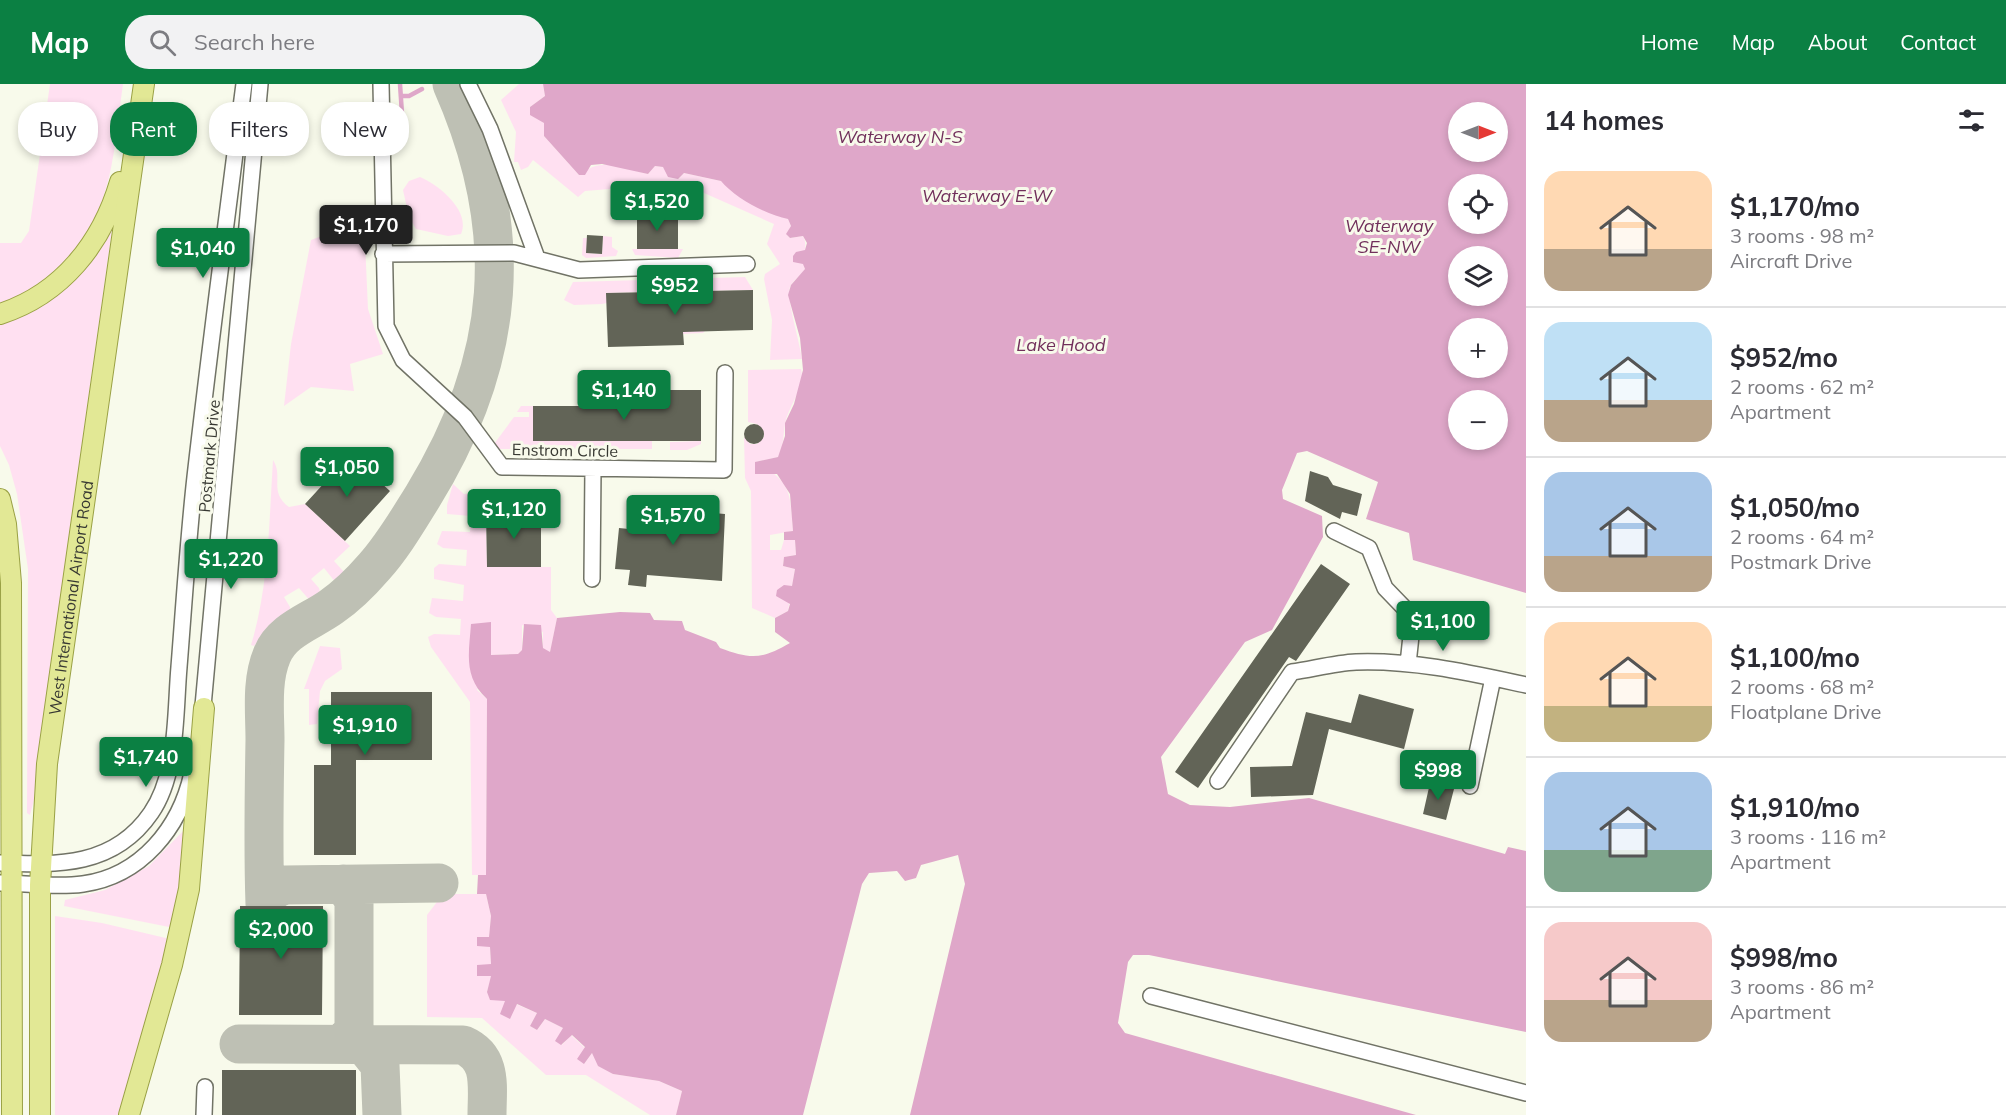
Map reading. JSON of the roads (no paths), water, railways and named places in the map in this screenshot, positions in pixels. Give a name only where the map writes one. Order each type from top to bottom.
[{"type":"main road","name":"West International Airport Road","points":[[141,102],[144,84]]},
{"type":"main road","points":[[0,314],[26,303],[49,288],[91,248],[112,208],[127,156]]},
{"type":"main road","name":"West International Airport Road","points":[[40,1115],[40,864],[52,719],[133,156]]},
{"type":"main road","points":[[0,499],[6,524],[11,583],[6,873],[12,1115]]},
{"type":"main road","points":[[129,1115],[172,965],[189,889],[204,708]]},
{"type":"street","name":"Postmark Drive","points":[[6,873],[40,864],[75,862],[111,851],[142,825],[164,788],[173,732],[195,478],[244,84]]},
{"type":"street","name":"Postmark Drive","points":[[6,873],[40,885],[78,884],[105,878],[133,864],[161,840],[174,822],[188,789],[204,708],[260,84]]},
{"type":"street","points":[[381,84],[383,254],[504,252],[537,258],[579,270],[747,264]]},
{"type":"street","points":[[468,84],[490,129],[537,258]]},
{"type":"street","name":"Enstrom Circle","points":[[383,254],[386,326],[403,360],[441,392],[465,417],[502,467],[724,470],[725,373]]},
{"type":"street","points":[[592,579],[593,468]]},
{"type":"street","points":[[1334,531],[1369,548],[1385,588],[1413,617],[1408,664]]},
{"type":"street","points":[[1218,781],[1292,672],[1355,662],[1408,664],[1526,685]]},
{"type":"street","points":[[1470,786],[1493,678]]},
{"type":"street","points":[[1151,996],[1526,1093]]},
{"type":"street","points":[[204,1115],[205,1087]]},
{"type":"water","name":"Lake Hood","points":[[543,84],[1526,84],[1526,593],[1413,560],[1409,533],[1366,519],[1378,482],[1307,451],[1297,453],[1282,490],[1283,499],[1322,516],[1323,537],[1272,630],[1245,642],[1161,757],[1168,794],[1190,805],[1230,807],[1309,798],[1505,854],[1508,847],[1526,851],[1526,1032],[1149,955],[1133,955],[1128,962],[1118,1023],[1125,1033],[1416,1115],[910,1115],[965,884],[958,855],[921,865],[916,878],[905,881],[897,871],[869,873],[862,884],[803,1115],[676,1115],[682,1091],[659,1081],[613,1074],[598,1066],[592,1053],[584,1064],[577,1059],[585,1047],[572,1035],[561,1045],[555,1041],[563,1028],[545,1019],[537,1030],[530,1026],[537,1013],[517,1004],[510,1019],[500,1014],[505,1001],[490,1000],[487,992],[491,976],[477,976],[477,965],[491,964],[490,947],[477,946],[477,937],[489,937],[491,916],[486,894],[477,894],[478,875],[486,875],[487,699],[474,682],[469,664],[471,624],[491,622],[491,655],[518,654],[522,650],[524,624],[541,625],[543,648],[550,652],[557,618],[620,612],[650,613],[654,620],[682,621],[685,630],[716,642],[720,648],[748,656],[763,655],[790,643],[775,632],[775,618],[788,611],[790,604],[776,596],[777,590],[784,585],[792,586],[795,569],[783,566],[784,557],[796,555],[795,540],[784,540],[784,532],[793,531],[790,494],[777,474],[755,474],[755,462],[778,457],[785,436],[785,423],[794,404],[803,370],[800,338],[788,295],[791,285],[805,269],[803,264],[793,262],[793,256],[796,252],[805,250],[807,243],[803,236],[790,238],[786,234],[791,226],[788,219],[752,205],[734,194],[721,181],[684,173],[678,179],[668,177],[663,167],[655,166],[648,174],[602,164],[591,165],[585,175],[579,175],[544,136],[544,123],[530,115],[530,107],[545,96]]},
{"type":"waterway","points":[[400,84],[401,102]]},
{"type":"waterway","points":[[401,96],[409,96],[422,89]]},
{"type":"water label","name":"Waterway N-S","points":[[900,137]]},
{"type":"water label","name":"Waterway E-W","points":[[987,196]]},
{"type":"water label","name":"Waterway SE-NW","points":[[1389,236]]}]
